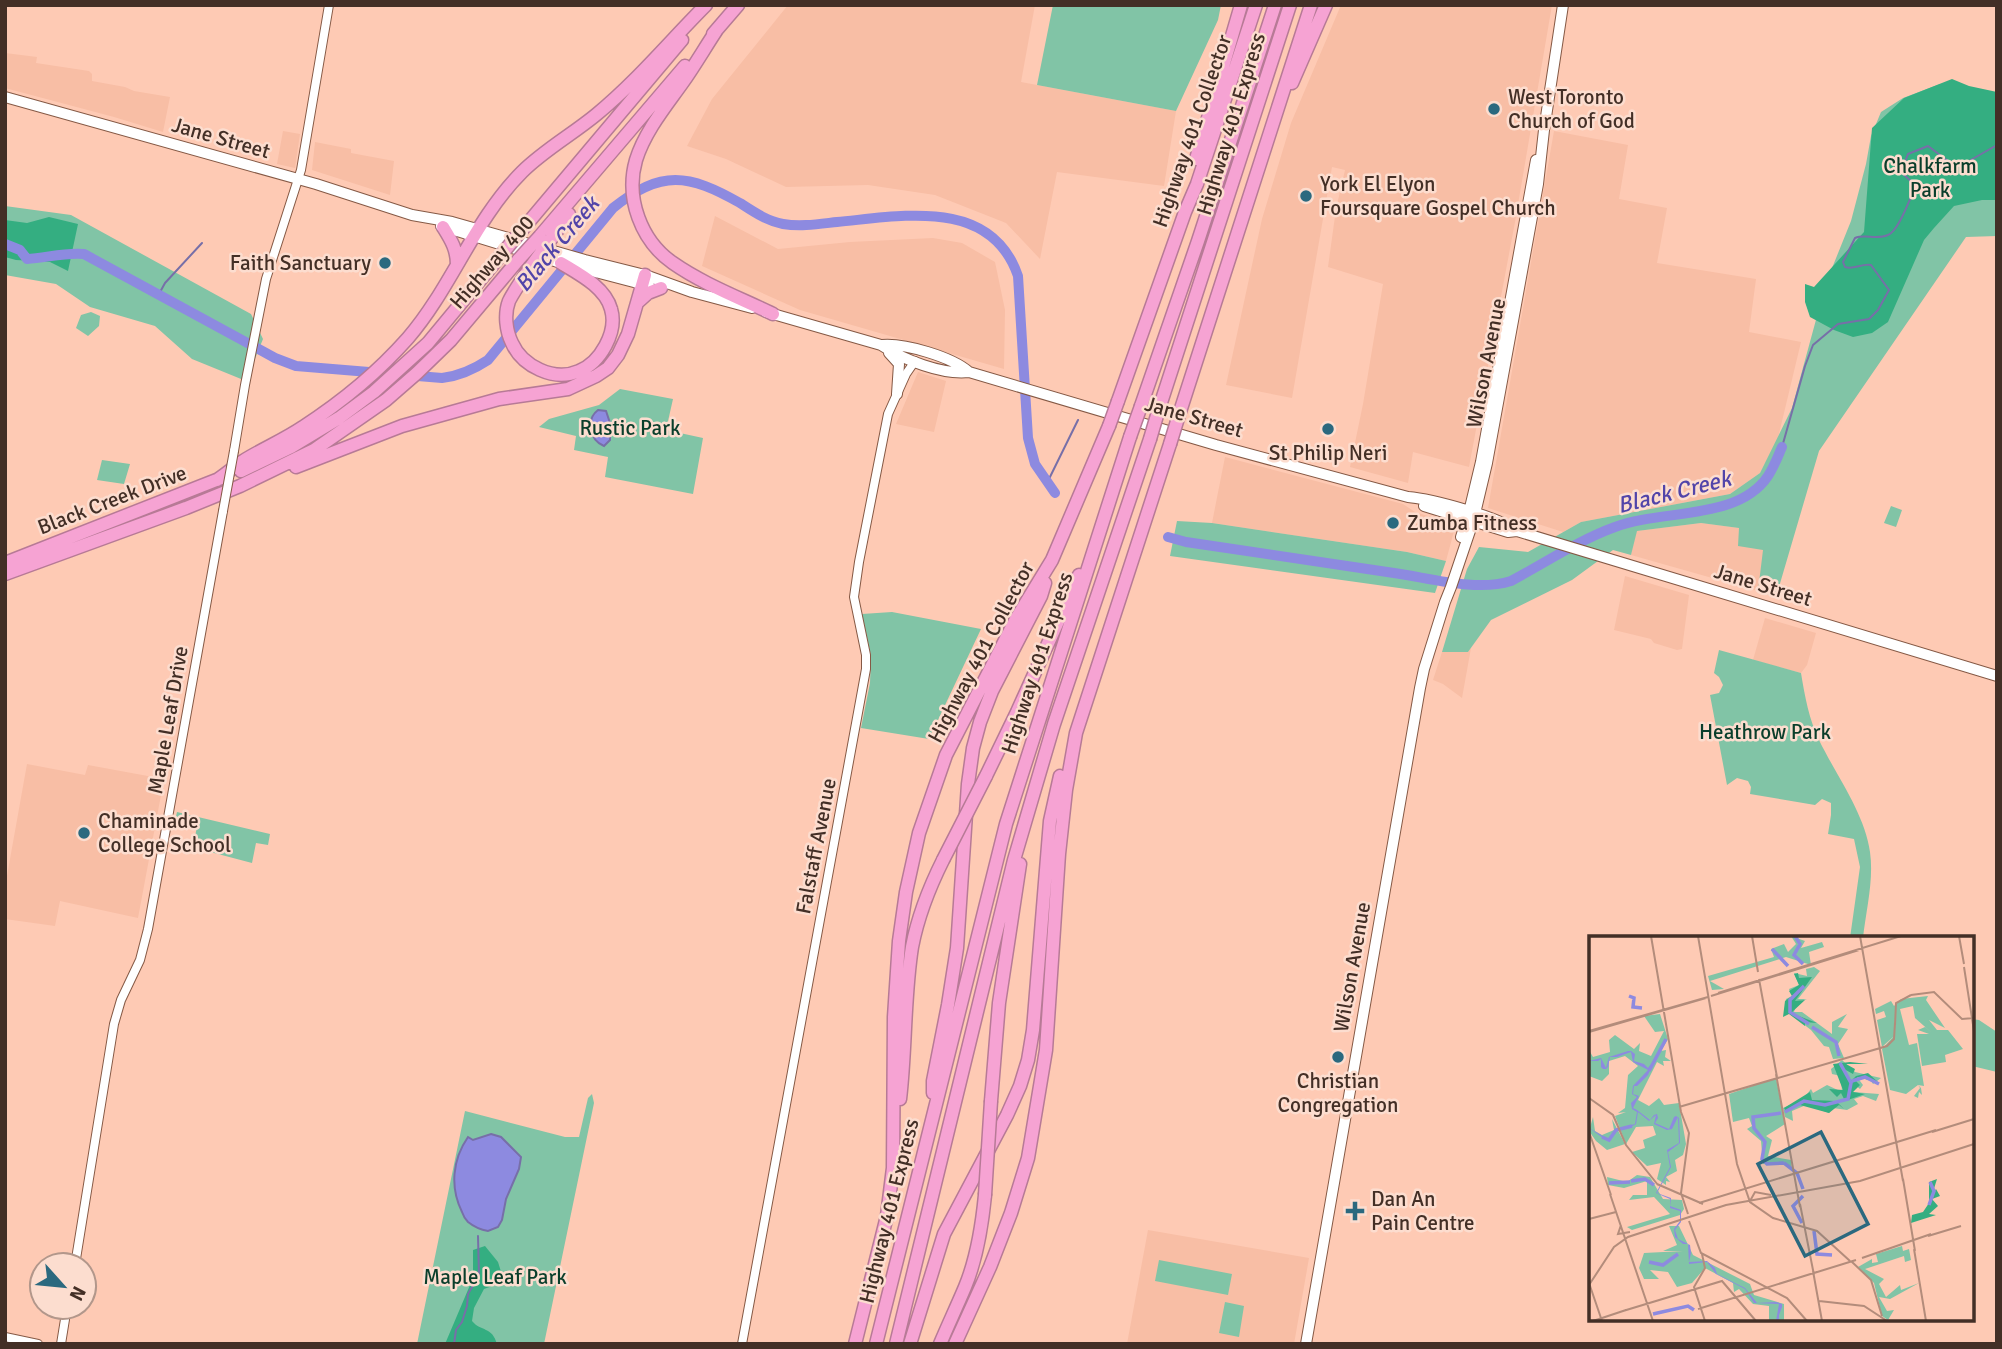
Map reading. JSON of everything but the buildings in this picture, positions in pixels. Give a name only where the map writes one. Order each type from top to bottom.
[{"type":"highway","name":"Highway 400","points":[[233,474],[291,447],[339,418],[374,392],[428,343],[709,5]]},
{"type":"highway","points":[[217,480],[243,461],[302,428],[355,388],[393,354],[409,337],[443,290],[475,233],[509,186],[522,172],[617,97],[709,5]]},
{"type":"highway","name":"Highway 400","points":[[234,488],[314,450],[386,400],[417,373],[525,262],[615,148],[738,5]]},
{"type":"highway","points":[[1185,212],[1189,182],[1241,5]]},
{"type":"highway","name":"Highway 401 Collector","points":[[855,1344],[887,1216],[893,1168],[894,1017],[899,941],[906,891],[919,834],[946,755],[1016,619],[1052,560],[1109,426],[1196,184],[1256,5]]},
{"type":"highway","name":"Highway 401 Express","points":[[876,1344],[1006,824],[1095,543],[1198,242],[1275,5]]},
{"type":"highway","name":"Highway 401 Express","points":[[895,1344],[1027,815],[1054,724],[1150,439],[1290,5]]},
{"type":"highway","points":[[955,1344],[995,1257],[1028,1158],[1046,1050],[1059,854],[1076,733],[1311,5]]},
{"type":"highway","points":[[1274,121],[1325,5]]},
{"type":"highway","points":[[718,28],[649,131],[636,160],[633,186],[635,207],[655,248],[673,263],[773,314]]},
{"type":"highway","points":[[443,227],[454,244],[457,267]]},
{"type":"highway","points":[[525,262],[509,303],[506,321],[510,338],[517,354],[537,369],[550,374],[564,374],[579,371],[592,362],[612,331],[611,309],[597,288],[581,267],[562,259]]},
{"type":"highway","points":[[234,488],[402,426],[499,400],[568,389],[608,368],[618,355],[628,334],[644,280]]},
{"type":"highway","points":[[638,302],[648,293],[662,288]]},
{"type":"highway","name":"Black Creek Drive","points":[[5,563],[233,474]]},
{"type":"highway","name":"Black Creek Drive","points":[[5,575],[234,488]]},
{"type":"highway","points":[[893,1168],[912,947],[920,916],[930,887],[1017,712],[1095,543]]},
{"type":"highway","points":[[932,1121],[933,1081],[957,948],[968,784],[974,748],[980,722],[992,691],[1041,596],[1052,560]]},
{"type":"highway","points":[[910,1344],[944,1234],[1007,1115],[1028,1060],[1033,1030],[1050,821],[1066,750],[1076,733]]},
{"type":"highway","points":[[940,1344],[966,1285],[983,1224],[999,1003],[1027,815]]},
{"type":"main road","name":"Wilson Avenue","points":[[1306,1344],[1420,688],[1487,463],[1563,5]]},
{"type":"main road","name":"Jane Street","points":[[5,97],[425,218],[452,222],[475,233]]},
{"type":"main road","name":"Jane Street","points":[[425,218],[443,227],[475,233],[562,259]]},
{"type":"main road","name":"Jane Street","points":[[581,267],[644,280],[773,314],[881,345],[895,354],[954,374],[969,372],[1216,445],[1408,497],[1418,504],[1471,517],[1508,532],[1517,530],[1997,676]]},
{"type":"main road","name":"Jane Street","points":[[644,280],[662,288],[692,292]]},
{"type":"main road","name":"Jane Street","points":[[881,345],[897,344],[912,348],[959,363],[969,372]]},
{"type":"main road","points":[[881,345],[899,364],[897,394]]},
{"type":"street","name":"Maple Leaf Drive","points":[[77,1251],[114,1024],[121,1000],[142,954],[148,929],[255,334],[266,279],[298,180],[329,5]]},
{"type":"street","name":"Falstaff Avenue","points":[[742,1344],[864,683],[866,655],[854,597],[864,535],[888,415],[915,361]]},
{"type":"street","points":[[61,1344],[65,1321]]},
{"type":"street","points":[[5,1337],[38,1344]]},
{"type":"shaded area","points":[[788,5],[1035,5],[1021,82],[1176,111],[1164,186],[1057,172],[1040,259],[1006,223],[935,195],[868,185],[786,187],[726,159],[687,146],[712,99]]},
{"type":"shaded area","points":[[1341,5],[1552,5],[1469,467],[1413,452],[1408,483],[1350,467],[1383,284],[1328,267],[1336,209],[1345,170],[1332,167],[1292,398],[1226,385],[1262,219],[1291,123]]},
{"type":"shaded area","points":[[5,53],[37,57],[36,63],[89,71],[92,81],[170,97],[163,132],[5,88]]},
{"type":"shaded area","points":[[283,131],[300,134],[295,168],[277,164]]},
{"type":"shaded area","points":[[1554,131],[1628,145],[1619,199],[1667,208],[1657,263],[1756,279],[1749,332],[1801,342],[1778,438],[1760,473],[1730,494],[1581,522],[1563,532],[1488,508]]},
{"type":"shaded area","points":[[315,142],[351,149],[351,153],[394,161],[390,195],[312,170]]},
{"type":"shaded area","points":[[715,216],[778,249],[933,238],[962,243],[995,262],[1005,310],[1004,369],[800,310],[702,266]]},
{"type":"shaded area","points":[[918,372],[946,381],[934,432],[896,424]]},
{"type":"shaded area","points":[[598,410],[606,411],[610,423],[610,440],[604,446],[595,439],[591,429],[592,419]]},
{"type":"shaded area","points":[[1225,457],[1403,504],[1415,512],[1453,524],[1454,531],[1446,561],[1407,552],[1212,523]]},
{"type":"shaded area","points":[[1701,523],[1739,528],[1764,550],[1758,591],[1631,555],[1636,531]]},
{"type":"shaded area","points":[[1625,576],[1689,595],[1682,649],[1677,650],[1654,643],[1651,639],[1614,630]]},
{"type":"shaded area","points":[[1765,618],[1816,633],[1807,665],[1801,673],[1753,660]]},
{"type":"shaded area","points":[[1471,648],[1462,698],[1433,680],[1442,652],[1468,652]]},
{"type":"shaded area","name":"Chaminade College School","points":[[27,764],[85,775],[88,765],[164,779],[138,918],[60,901],[55,926],[5,919],[5,887]]},
{"type":"shaded area","points":[[491,1134],[501,1137],[521,1157],[519,1169],[506,1199],[502,1220],[498,1227],[488,1231],[472,1225],[465,1217],[458,1203],[454,1174],[468,1137],[473,1140]]},
{"type":"shaded area","points":[[1148,1230],[1309,1258],[1294,1344],[1127,1344]]},
{"type":"green space","points":[[1053,5],[1221,5],[1218,20],[1176,111],[1037,85]]},
{"type":"green space","name":"Chalkfarm Park","points":[[1952,79],[1997,92],[1997,200],[1954,206],[1934,228],[1924,240],[1888,322],[1872,333],[1853,337],[1834,330],[1810,317],[1805,302],[1805,284],[1814,287],[1864,232],[1872,128],[1904,98]]},
{"type":"green space","name":"Chalkfarm Park","points":[[1940,84],[1997,102],[1997,236],[1966,237],[1819,451],[1776,597],[1758,591],[1763,550],[1738,546],[1739,528],[1701,523],[1637,531],[1631,555],[1613,550],[1572,580],[1491,620],[1468,652],[1442,652],[1467,569],[1479,547],[1528,552],[1581,522],[1730,494],[1760,473],[1792,408],[1826,283],[1851,221],[1871,136],[1881,112],[1903,98]]},
{"type":"green space","points":[[5,206],[71,215],[251,314],[263,339],[246,381],[192,359],[155,326],[90,307],[56,284],[5,275]]},
{"type":"green space","points":[[49,217],[78,224],[68,271],[50,262],[5,257],[5,220],[27,223]]},
{"type":"green space","points":[[91,312],[100,316],[99,326],[88,336],[76,328],[81,315]]},
{"type":"green space","name":"Rustic Park","points":[[620,389],[673,399],[666,430],[703,438],[693,494],[605,477],[608,457],[574,450],[576,436],[539,427],[549,419],[599,405]]},
{"type":"green space","points":[[102,460],[130,464],[124,484],[97,480]]},
{"type":"green space","points":[[1891,506],[1902,510],[1896,527],[1884,523]]},
{"type":"green space","points":[[1177,521],[1212,523],[1407,552],[1446,561],[1435,593],[1170,556]]},
{"type":"green space","points":[[892,612],[981,629],[929,739],[861,728],[870,683],[871,656],[862,614]]},
{"type":"green space","name":"Heathrow Park","points":[[1719,650],[1801,673],[1816,732],[1856,809],[1867,838],[1871,873],[1863,936],[1850,936],[1860,867],[1854,839],[1828,834],[1831,803],[1822,799],[1815,805],[1750,794],[1748,781],[1737,778],[1727,785],[1710,695],[1719,693],[1723,685],[1714,673]]},
{"type":"green space","points":[[177,812],[270,834],[268,845],[256,843],[252,863],[199,849],[200,845],[194,841],[197,827],[175,821]]},
{"type":"green space","points":[[1974,1019],[1997,1032],[1997,1072],[1974,1066]]},
{"type":"green space","name":"Maple Leaf Park","points":[[592,1094],[594,1103],[544,1344],[417,1344],[465,1111],[565,1137],[579,1137],[588,1098]]},
{"type":"green space","points":[[485,1246],[498,1262],[503,1278],[484,1289],[474,1308],[472,1321],[492,1334],[497,1344],[445,1344],[473,1278],[473,1250]]},
{"type":"green space","points":[[1159,1260],[1232,1274],[1228,1295],[1155,1281]]},
{"type":"green space","points":[[1225,1302],[1244,1306],[1239,1337],[1219,1333]]},
{"type":"waterway","name":"Black Creek","points":[[1782,447],[1813,345],[1838,324],[1869,319],[1878,310],[1889,290],[1871,265],[1848,268],[1843,262],[1855,238],[1888,235],[1896,227],[1916,186],[1901,172],[1908,154],[1928,146],[1948,161],[1962,165],[1997,145]]},
{"type":"waterway","name":"Black Creek","points":[[5,244],[20,250],[27,259],[84,254],[275,358],[296,366],[442,378],[466,372],[488,360],[613,208],[630,195],[661,182],[675,180],[705,186],[783,224],[810,225],[889,217],[942,217],[966,223],[987,233],[1005,251],[1018,276],[1028,438],[1035,464],[1055,493]]},
{"type":"waterway","points":[[159,294],[165,283],[202,243]]},
{"type":"waterway","points":[[1047,483],[1078,420]]},
{"type":"waterway","name":"Black Creek","points":[[1168,537],[1453,583],[1497,584],[1511,581],[1575,545],[1615,527],[1634,521],[1698,512],[1738,500],[1755,490],[1768,476],[1782,447]]},
{"type":"waterway","points":[[454,1344],[456,1330],[462,1322],[467,1306],[468,1294],[479,1275],[478,1236]]},
{"type":"place","name":"West Toronto Church of God","points":[[1494,109]]},
{"type":"place","name":"York El Elyon Foursquare Gospel Church","points":[[1306,196]]},
{"type":"place","name":"Faith Sanctuary","points":[[385,263]]},
{"type":"place","name":"St Philip Neri","points":[[1328,429]]},
{"type":"place","name":"Zumba Fitness","points":[[1393,523]]},
{"type":"place","name":"Chaminade College School","points":[[84,833]]},
{"type":"place","name":"Christian Congregation","points":[[1338,1057]]},
{"type":"place","name":"Dan An Pain Centre","points":[[1355,1211]]}]
